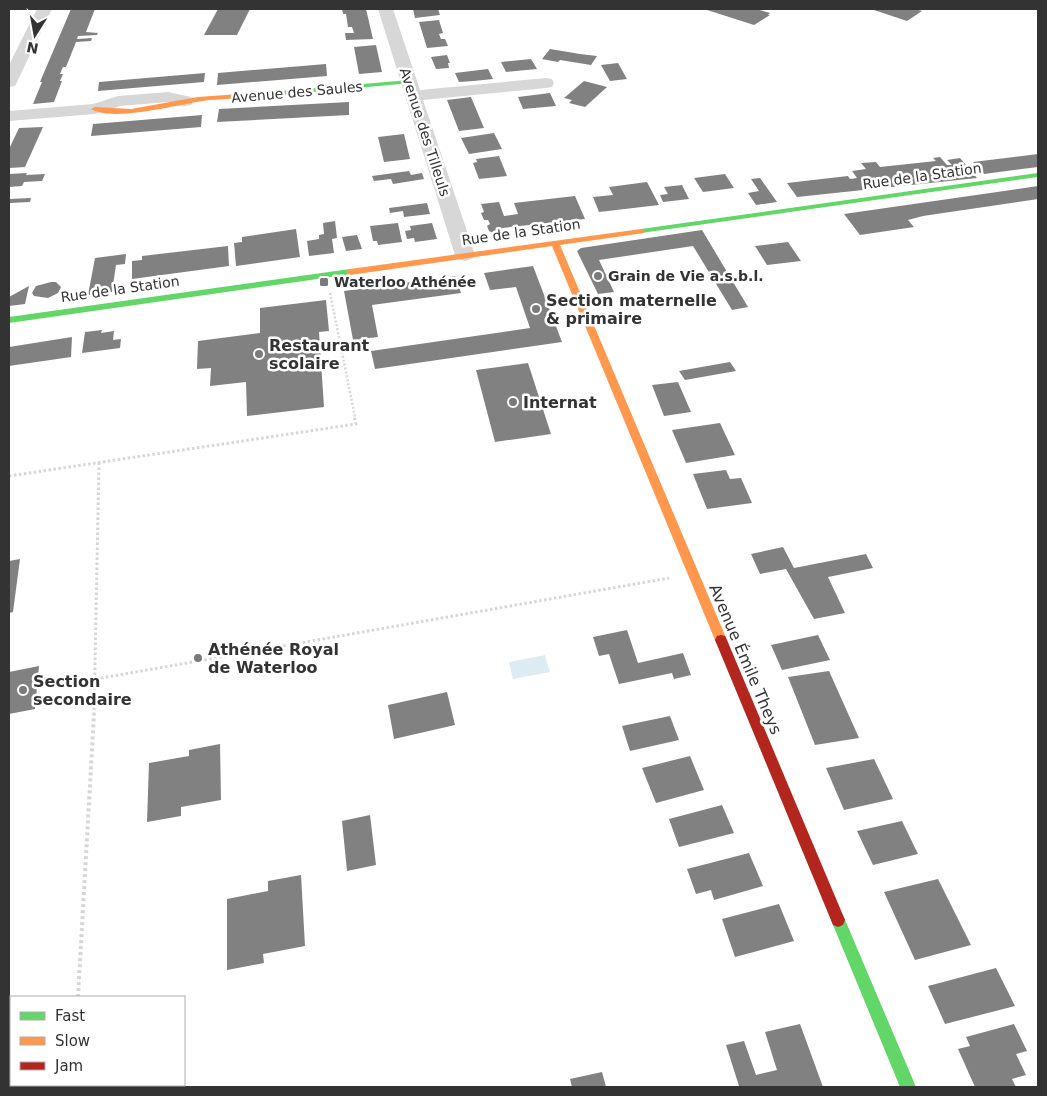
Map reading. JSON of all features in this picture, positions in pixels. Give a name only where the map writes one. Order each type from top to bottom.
[{"type":"street","points":[[9,82],[44,9]]},
{"type":"street","name":"Avenue des Tilleuls","points":[[385,9],[465,255]]},
{"type":"street","points":[[411,89],[546,83]]},
{"type":"street","name":"Avenue des Saules","points":[[9,116],[95,109],[118,101],[168,97],[185,101],[411,89]]},
{"type":"street","name":"Rue de la Station","points":[[9,320],[1038,175]]},
{"type":"street","name":"Avenue Émile Theys","points":[[554,243],[908,1087]]},
{"type":"path","points":[[9,476],[356,424],[326,275]]},
{"type":"path","points":[[78,996],[96,679],[99,462]]},
{"type":"path","points":[[96,679],[692,574]]},
{"type":"shaded area","points":[[545,655],[550,672],[513,679],[509,662]]},
{"type":"building","points":[[71,9],[95,9],[86,32],[98,33],[97,35],[78,36],[77,39],[92,38],[91,41],[76,42],[66,67],[63,67],[60,74],[63,74],[60,81],[62,81],[54,102],[33,104],[42,82],[40,82]]},
{"type":"building","points":[[218,9],[250,9],[237,35],[204,35]]},
{"type":"building","points":[[342,9],[366,9],[373,39],[346,40],[345,33],[354,33],[352,27],[348,27],[346,14],[343,14]]},
{"type":"building","points":[[413,9],[438,9],[440,15],[415,18]]},
{"type":"building","points":[[704,9],[756,9],[770,13],[768,15],[770,15],[754,25]]},
{"type":"building","points":[[871,9],[915,9],[922,11],[907,21]]},
{"type":"building","points":[[439,20],[443,33],[439,34],[441,39],[445,39],[448,46],[427,48],[419,22]]},
{"type":"building","points":[[376,45],[382,72],[359,74],[354,47]]},
{"type":"building","points":[[550,49],[597,56],[591,65],[542,59]]},
{"type":"building","points":[[447,55],[450,63],[448,63],[449,68],[436,69],[431,57]]},
{"type":"building","points":[[531,59],[537,69],[506,72],[501,62]]},
{"type":"building","points":[[618,63],[627,79],[610,81],[601,65]]},
{"type":"building","points":[[326,64],[327,76],[217,85],[218,73]]},
{"type":"building","points":[[488,69],[493,79],[459,82],[455,73]]},
{"type":"building","points":[[205,73],[204,82],[98,91],[99,82]]},
{"type":"building","points":[[584,81],[607,87],[585,107],[569,103],[572,100],[564,98]]},
{"type":"building","points":[[550,93],[556,106],[523,109],[518,97]]},
{"type":"building","points":[[471,97],[484,128],[459,131],[447,100]]},
{"type":"building","points":[[349,102],[349,115],[217,122],[219,109]]},
{"type":"building","points":[[202,115],[201,127],[91,136],[93,124]]},
{"type":"building","points":[[43,127],[25,167],[9,168],[9,149],[19,128]]},
{"type":"building","points":[[494,133],[502,149],[469,154],[461,138]]},
{"type":"building","points":[[404,134],[410,159],[384,162],[378,137]]},
{"type":"building","points":[[1038,154],[1038,167],[984,174],[973,162]]},
{"type":"building","points":[[499,156],[507,176],[479,179],[473,163],[477,162],[476,159]]},
{"type":"building","points":[[940,157],[947,165],[952,165],[947,160],[960,158],[977,178],[797,197],[787,183],[848,176],[850,179],[857,178],[852,171],[866,169],[861,163],[876,162],[880,167],[936,161],[933,158]]},
{"type":"building","points":[[409,171],[411,175],[422,173],[424,179],[393,184],[391,179],[374,181],[372,176]]},
{"type":"building","points":[[27,173],[26,175],[45,174],[42,181],[24,182],[22,186],[9,187],[9,174]]},
{"type":"building","points":[[725,174],[734,188],[703,192],[694,178]]},
{"type":"building","points":[[760,178],[777,202],[756,205],[748,193],[759,191],[751,179]]},
{"type":"building","points":[[647,182],[659,205],[599,212],[593,197],[613,195],[609,187]]},
{"type":"building","points":[[682,185],[689,199],[663,202],[660,195],[668,194],[664,187]]},
{"type":"building","points":[[1038,186],[1038,199],[923,216],[908,220],[914,227],[860,235],[844,214]]},
{"type":"building","points":[[575,196],[585,219],[502,228],[500,232],[493,233],[489,231],[487,226],[490,224],[488,220],[484,220],[481,213],[484,212],[481,204],[499,202],[504,216],[518,214],[514,203]]},
{"type":"building","points":[[31,198],[30,202],[10,203],[9,206],[9,199]]},
{"type":"building","points":[[427,203],[430,214],[404,217],[403,211],[390,213],[389,208]]},
{"type":"building","points":[[335,221],[337,238],[332,239],[334,253],[309,256],[307,241],[319,239],[319,235],[324,234],[323,223]]},
{"type":"building","points":[[398,223],[402,242],[378,245],[377,241],[373,241],[370,226]]},
{"type":"building","points":[[432,223],[437,239],[415,242],[414,238],[407,239],[405,231],[411,230],[410,226]]},
{"type":"building","points":[[296,229],[300,257],[236,266],[234,243],[242,242],[242,237]]},
{"type":"building","points":[[702,230],[748,307],[732,310],[693,246],[599,260],[614,292],[598,294],[577,251],[581,248]]},
{"type":"building","points":[[357,235],[362,249],[346,251],[342,237]]},
{"type":"building","points":[[788,242],[801,261],[767,265],[755,246]]},
{"type":"building","points":[[228,246],[229,266],[132,279],[132,261],[142,260],[142,256]]},
{"type":"building","points":[[126,254],[125,264],[116,265],[112,292],[88,295],[95,258]]},
{"type":"building","name":"Section maternelle & primaire","points":[[533,266],[562,342],[375,369],[371,351],[530,328],[516,287],[490,290],[484,273]]},
{"type":"building","points":[[455,276],[461,293],[372,305],[378,337],[353,340],[344,291]]},
{"type":"building","points":[[56,282],[61,287],[58,293],[48,298],[34,296],[32,293],[36,286]]},
{"type":"building","points":[[29,286],[25,304],[9,306],[9,297]]},
{"type":"building","name":"Restaurant scolaire","points":[[326,300],[329,331],[319,332],[324,407],[247,416],[246,382],[210,386],[211,368],[197,369],[198,341],[260,333],[260,308]]},
{"type":"building","points":[[102,330],[101,333],[114,331],[113,340],[121,339],[120,348],[82,353],[85,332]]},
{"type":"building","points":[[72,337],[71,357],[9,366],[9,347]]},
{"type":"building","points":[[730,362],[736,371],[685,380],[679,371]]},
{"type":"building","name":"Internat","points":[[528,363],[551,434],[495,442],[476,370]]},
{"type":"building","points":[[678,382],[691,412],[664,416],[652,385]]},
{"type":"building","points":[[720,423],[735,455],[686,463],[672,430]]},
{"type":"building","points":[[726,470],[730,479],[741,478],[752,503],[707,509],[693,474]]},
{"type":"building","points":[[783,547],[794,568],[866,554],[873,568],[828,577],[845,613],[814,619],[786,569],[760,574],[751,554]]},
{"type":"building","points":[[20,559],[13,612],[9,613],[9,561]]},
{"type":"building","points":[[627,630],[638,663],[683,653],[691,675],[674,679],[672,673],[619,684],[609,654],[599,656],[593,637]]},
{"type":"building","points":[[818,635],[830,660],[782,670],[771,645]]},
{"type":"building","name":"Section secondaire","points":[[39,666],[35,709],[9,714],[9,672]]},
{"type":"building","points":[[829,671],[859,738],[815,745],[788,677]]},
{"type":"building","points":[[447,692],[455,725],[394,739],[388,705]]},
{"type":"building","points":[[670,716],[679,740],[630,751],[622,726]]},
{"type":"building","points":[[220,744],[221,800],[181,807],[181,816],[147,822],[149,763],[189,756],[189,750]]},
{"type":"building","points":[[690,756],[704,790],[656,803],[642,768]]},
{"type":"building","points":[[874,759],[893,799],[844,810],[826,768]]},
{"type":"building","points":[[722,805],[734,833],[679,847],[669,819]]},
{"type":"building","points":[[370,815],[376,865],[347,871],[342,821]]},
{"type":"building","points":[[902,821],[918,854],[873,865],[857,831]]},
{"type":"building","points":[[749,853],[763,886],[714,900],[711,890],[696,894],[687,869]]},
{"type":"building","points":[[301,875],[305,946],[263,954],[264,963],[227,970],[227,899],[268,891],[268,881]]},
{"type":"building","points":[[938,879],[971,945],[915,960],[884,892]]},
{"type":"building","points":[[779,904],[794,941],[735,957],[722,919]]},
{"type":"building","points":[[996,968],[1015,1006],[945,1024],[928,986]]},
{"type":"building","points":[[800,1024],[823,1087],[736,1087],[739,1086],[726,1045],[744,1041],[756,1075],[777,1070],[765,1032]]},
{"type":"building","points":[[1014,1024],[1027,1051],[1016,1054],[1026,1075],[1012,1079],[1016,1087],[975,1087],[958,1049],[970,1046],[966,1037]]},
{"type":"building","points":[[602,1072],[606,1087],[572,1087],[570,1079]]},
{"type":"traffic: fast","points":[[281,93],[409,82]]},
{"type":"traffic: fast","points":[[641,231],[1038,175]]},
{"type":"traffic: fast","points":[[9,320],[350,272]]},
{"type":"traffic: fast","points":[[838,920],[908,1087]]},
{"type":"traffic: slow","points":[[95,109],[120,112],[198,99],[281,93]]},
{"type":"traffic: slow","points":[[350,272],[641,231]]},
{"type":"traffic: slow","points":[[555,243],[721,640]]},
{"type":"traffic: jam","points":[[721,640],[838,920]]},
{"type":"place","name":"Grain de Vie a.s.b.l.","points":[[598,276]]},
{"type":"place","name":"Waterloo Athénée","points":[[324,282]]},
{"type":"place","name":"Section maternelle & primaire","points":[[536,309]]},
{"type":"place","name":"Restaurant scolaire","points":[[259,354]]},
{"type":"place","name":"Internat","points":[[513,402]]},
{"type":"place","name":"Athénée Royal de Waterloo","points":[[198,658]]},
{"type":"place","name":"Section secondaire","points":[[23,690]]}]
